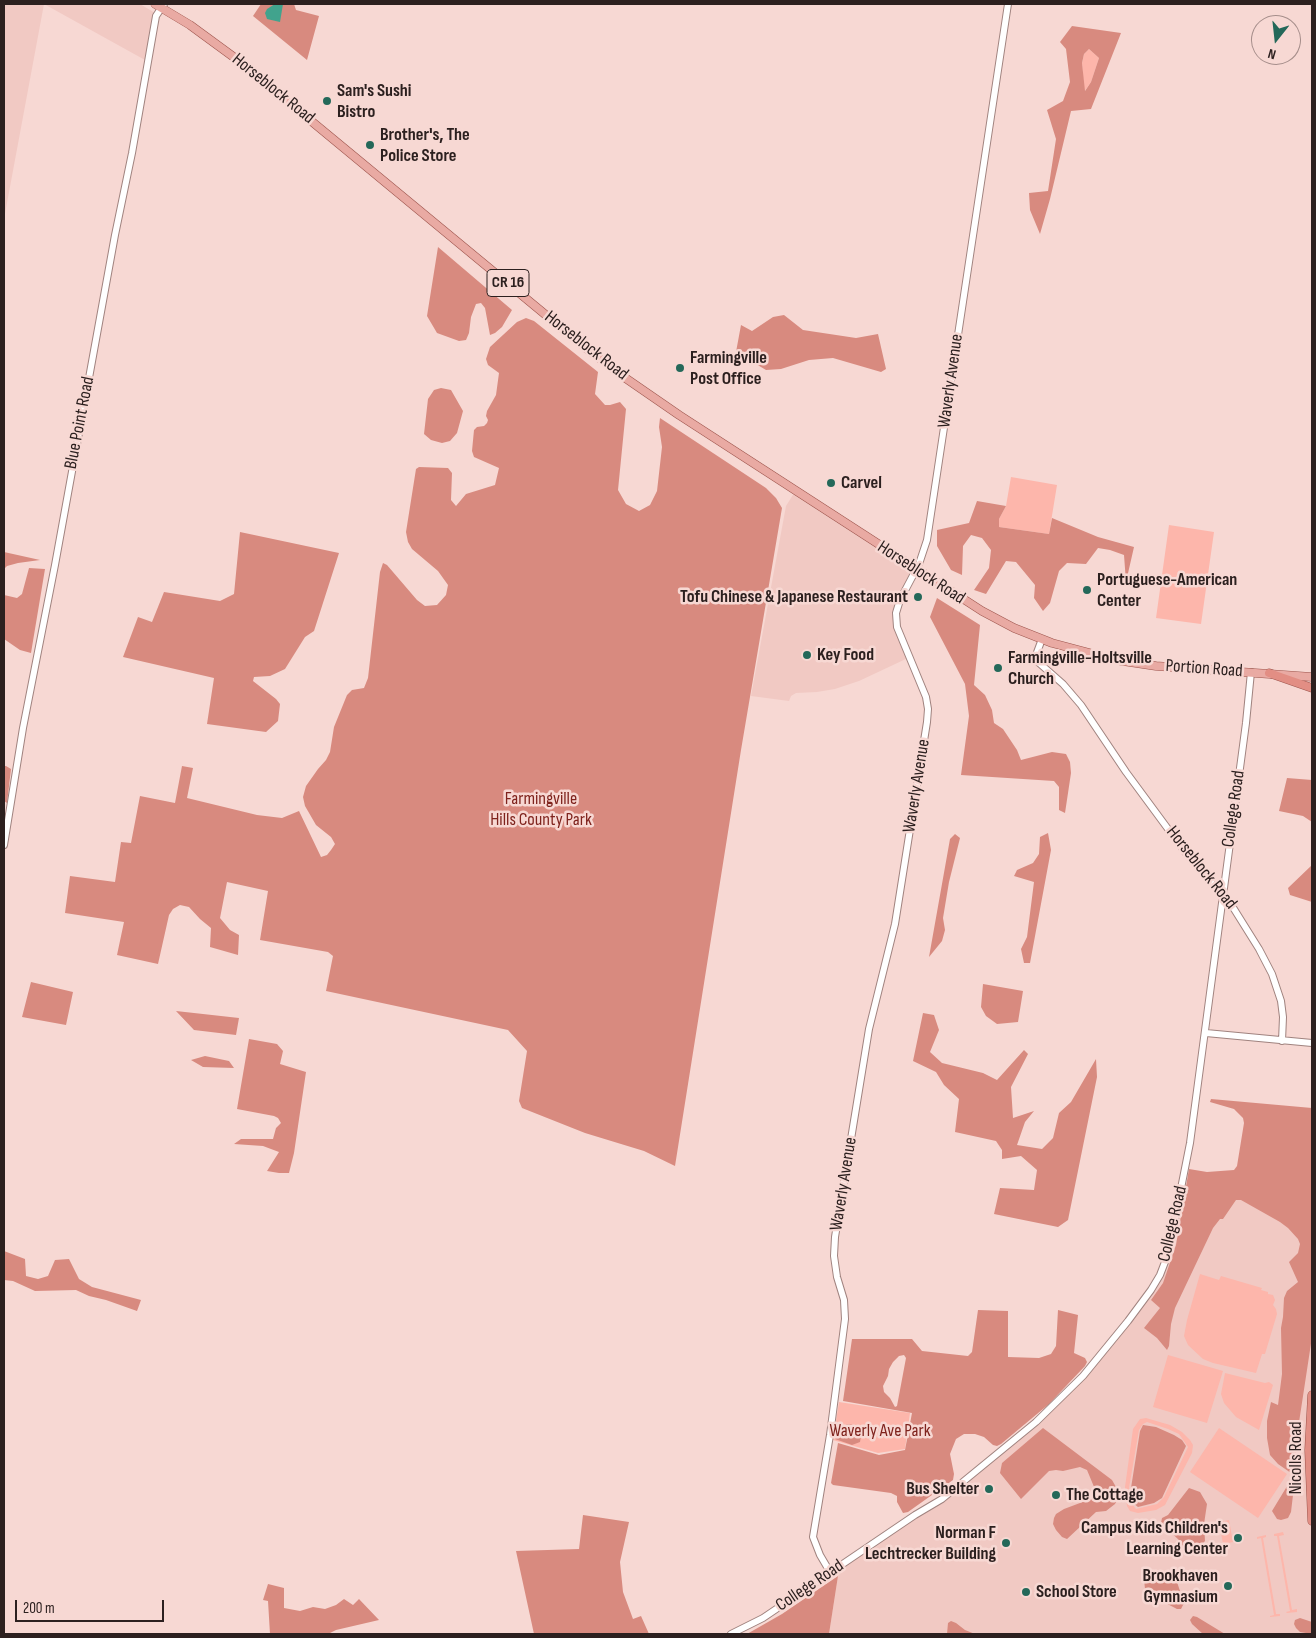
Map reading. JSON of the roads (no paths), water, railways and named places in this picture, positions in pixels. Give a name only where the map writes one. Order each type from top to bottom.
[{"type":"highway","points":[[1269,673],[1312,688]]},
{"type":"highway","name":"Nicolls Road","points":[[1312,1395],[1309,1450],[1312,1520]]},
{"type":"main road","name":"Horseblock Road","points":[[160,5],[236,58],[615,371],[917,570],[994,618]]},
{"type":"main road","name":"Portion Road","points":[[994,618],[1042,639],[1092,655],[1129,662],[1312,676]]},
{"type":"street","name":"Waverly Avenue","points":[[830,1572],[813,1537],[830,1435],[845,1319],[844,1300],[834,1256],[835,1237],[869,1029],[895,924],[917,797],[928,709],[926,697],[897,628],[896,613],[900,600],[917,570],[927,540],[1008,4]]},
{"type":"street","name":"Blue Point Road","points":[[4,845],[23,728],[132,153],[156,16],[160,5]]},
{"type":"street","name":"Horseblock Road","points":[[1042,639],[1036,655],[1038,662],[1063,684],[1082,705],[1126,772],[1175,838],[1239,915],[1259,949],[1276,984],[1282,1009],[1282,1041]]},
{"type":"street","name":"College Road","points":[[731,1634],[763,1618],[915,1515],[942,1499],[1036,1422],[1083,1376],[1151,1290],[1160,1275],[1168,1254],[1190,1143],[1206,1033],[1252,672]]},
{"type":"street","points":[[1206,1033],[1312,1043]]},
{"type":"place","name":"Sam's Sushi Bistro","points":[[327,101]]},
{"type":"place","name":"Brother's, The Police Store","points":[[370,145]]},
{"type":"place","name":"Farmingville Post Office","points":[[680,368]]},
{"type":"place","name":"Carvel","points":[[831,483]]},
{"type":"place","name":"Portuguese-American Center","points":[[1087,590]]},
{"type":"place","name":"Tofu Chinese & Japanese Restaurant","points":[[918,597]]},
{"type":"place","name":"Key Food","points":[[807,655]]},
{"type":"place","name":"Farmingville-Holtsville Church","points":[[998,668]]},
{"type":"place","name":"Bus Shelter","points":[[989,1489]]},
{"type":"place","name":"The Cottage","points":[[1056,1495]]},
{"type":"place","name":"Campus Kids Children's Learning Center","points":[[1238,1538]]},
{"type":"place","name":"Norman F Lechtrecker Building","points":[[1006,1543]]},
{"type":"place","name":"Brookhaven Gymnasium","points":[[1228,1586]]},
{"type":"place","name":"School Store","points":[[1026,1592]]},
{"type":"park label","name":"Farmingville Hills County Park","points":[[541,810]]},
{"type":"park label","name":"Waverly Ave Park","points":[[880,1431]]}]
